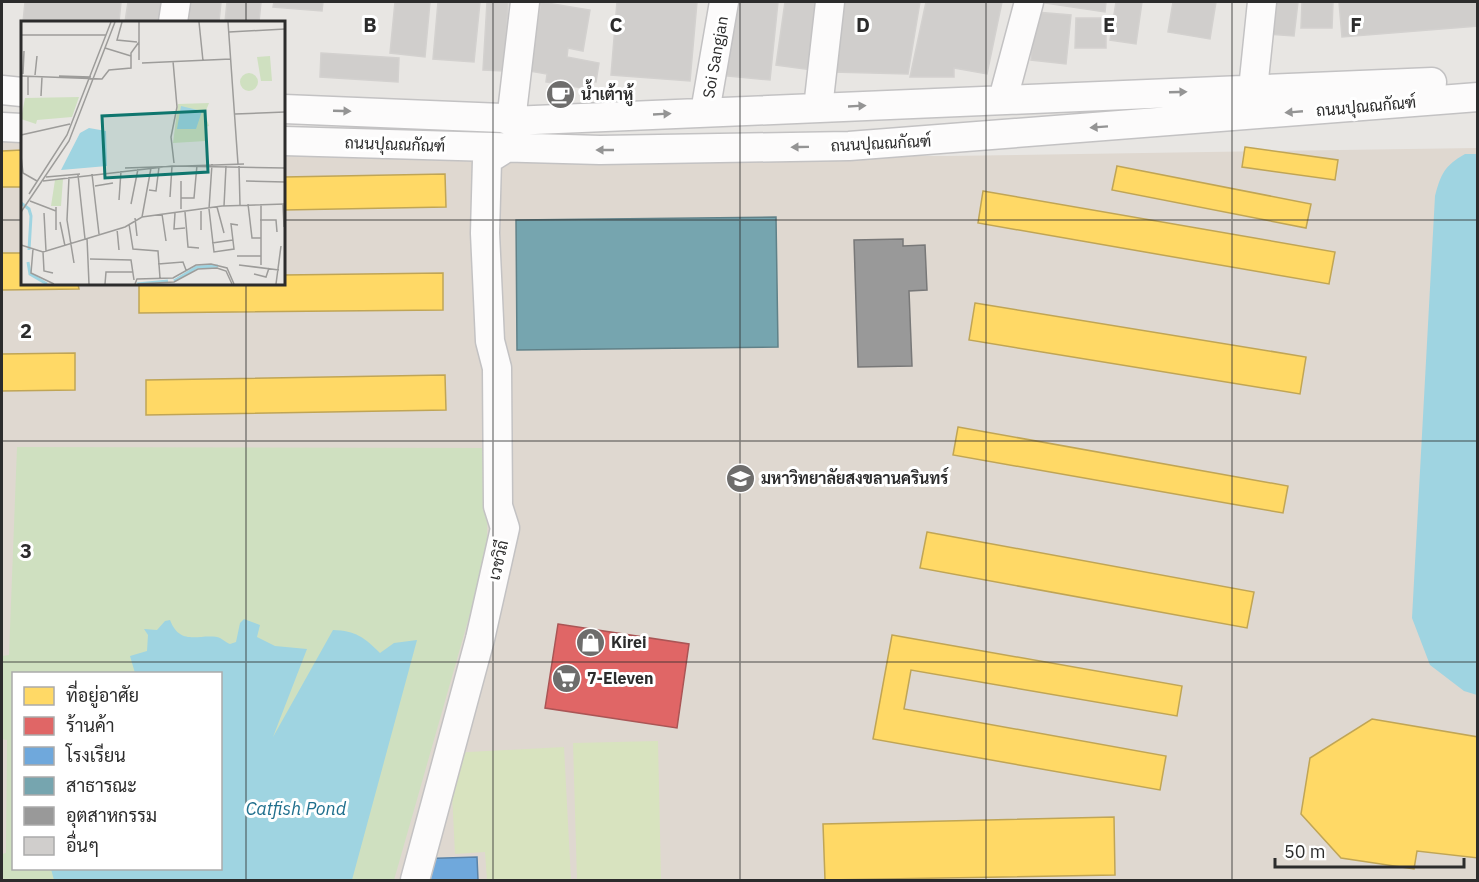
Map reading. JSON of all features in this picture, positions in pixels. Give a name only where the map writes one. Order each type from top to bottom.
[{"type":"street","points":[[173,21],[176,2]]},
{"type":"street","points":[[508,134],[525,2]]},
{"type":"street","name":"Soi Sangjan","points":[[705,112],[724,2]]},
{"type":"street","points":[[818,108],[830,2]]},
{"type":"street","points":[[1003,99],[1029,2]]},
{"type":"street","points":[[1252,89],[1262,2]]},
{"type":"street","name":"ถนนปุณณกัณฑ์","points":[[285,141],[508,134],[705,112],[1478,79]]},
{"type":"street","points":[[2,90],[21,92]]},
{"type":"street","name":"ถนนปุณณกัณฑ์","points":[[508,134],[600,150],[849,146],[1478,98]]},
{"type":"street","name":"ถนนปุณณกัณฑ์","points":[[285,109],[502,118],[508,134]]},
{"type":"street","points":[[2,127],[21,128]]},
{"type":"street","name":"เวชวิถี","points":[[415,880],[480,639],[506,528],[498,506],[497,368],[490,341],[485,233],[487,160],[508,134]]},
{"type":"shaded area","name":"มหาวิทยาลัยสงขลานครินทร์","points":[[2,131],[21,132],[21,285],[285,285],[285,147],[409,155],[946,156],[1477,148],[1477,880],[2,880]]},
{"type":"green space","points":[[17,447],[488,448],[487,554],[394,880],[2,880],[2,854],[6,853],[7,740],[2,739],[2,656],[9,655]]},
{"type":"green space","points":[[658,741],[661,880],[577,880],[573,743]]},
{"type":"green space","points":[[564,747],[571,880],[487,880],[485,852],[455,854],[450,753]]},
{"type":"water","points":[[1465,154],[1478,154],[1477,695],[1464,691],[1430,665],[1412,618],[1435,196],[1444,171]]},
{"type":"water","name":"Catfish Pond","points":[[244,619],[260,625],[257,637],[275,646],[307,649],[273,737],[333,630],[359,636],[380,653],[394,643],[417,640],[352,880],[54,880],[51,870],[222,870],[222,672],[135,672],[130,656],[147,651],[148,635],[144,629],[157,630],[165,621],[170,620],[174,628],[184,636],[217,637],[230,644],[236,642],[240,623]]},
{"type":"building: ที่อยู่อาศัย","points":[[1245,147],[1338,160],[1335,180],[1242,167]]},
{"type":"building: ที่อยู่อาศัย","points":[[21,150],[21,187],[2,187],[2,151]]},
{"type":"building: ที่อยู่อาศัย","points":[[1117,166],[1311,204],[1306,228],[1112,190]]},
{"type":"building: ที่อยู่อาศัย","points":[[445,174],[446,207],[285,210],[285,177]]},
{"type":"building: ที่อยู่อาศัย","points":[[983,191],[1335,252],[1329,284],[978,223]]},
{"type":"building: ที่อยู่อาศัย","points":[[2,253],[21,253],[21,285],[78,285],[79,289],[2,290]]},
{"type":"building: ที่อยู่อาศัย","points":[[443,273],[443,310],[139,313],[139,285],[285,285],[285,275]]},
{"type":"building: ที่อยู่อาศัย","points":[[975,303],[1306,357],[1300,394],[969,340]]},
{"type":"building: ที่อยู่อาศัย","points":[[75,353],[75,390],[2,391],[2,354]]},
{"type":"building: ที่อยู่อาศัย","points":[[445,375],[446,410],[146,415],[146,380]]},
{"type":"building: ที่อยู่อาศัย","points":[[958,427],[1288,486],[1283,513],[953,455]]},
{"type":"building: ที่อยู่อาศัย","points":[[927,532],[1254,592],[1247,628],[920,568]]},
{"type":"building: ที่อยู่อาศัย","points":[[892,635],[1182,686],[1177,716],[911,670],[904,709],[1166,756],[1160,790],[873,739]]},
{"type":"building: ที่อยู่อาศัย","points":[[1372,719],[1478,737],[1478,858],[1417,851],[1414,869],[1341,858],[1301,814],[1310,758]]},
{"type":"building: ที่อยู่อาศัย","points":[[1114,817],[1115,875],[825,880],[823,824]]},
{"type":"building: ร้านค้า","points":[[558,624],[689,644],[677,728],[545,708]]},
{"type":"building: โรงเรียน","points":[[477,857],[478,880],[414,880],[413,859]]},
{"type":"building: สาธารณะ","points":[[776,217],[778,347],[517,350],[516,220]]},
{"type":"building: อุตสาหกรรม","points":[[903,239],[903,246],[925,245],[927,290],[909,291],[912,366],[858,367],[854,240]]},
{"type":"building: อื่นๆ","points":[[25,2],[121,2],[119,21],[23,21]]},
{"type":"building: อื่นๆ","points":[[128,2],[163,2],[161,21],[125,21]]},
{"type":"building: อื่นๆ","points":[[186,2],[221,2],[219,21],[184,21]]},
{"type":"building: อื่นๆ","points":[[227,2],[261,2],[259,21],[225,21]]},
{"type":"building: อื่นๆ","points":[[274,2],[323,2],[322,11],[273,7]]},
{"type":"building: อื่นๆ","points":[[395,2],[430,2],[425,57],[390,53]]},
{"type":"building: อื่นๆ","points":[[438,2],[480,2],[474,62],[433,59]]},
{"type":"building: อื่นๆ","points":[[487,2],[508,2],[504,71],[483,70]]},
{"type":"building: อื่นๆ","points":[[541,2],[590,10],[583,51],[568,48],[567,57],[599,63],[596,82],[584,80],[582,88],[546,82],[547,74],[529,71]]},
{"type":"building: อื่นๆ","points":[[617,2],[697,2],[690,81],[611,75]]},
{"type":"building: อื่นๆ","points":[[726,2],[778,2],[770,80],[718,75]]},
{"type":"building: อื่นๆ","points":[[785,2],[821,2],[812,70],[776,65]]},
{"type":"building: อื่นๆ","points":[[839,2],[920,2],[908,74],[833,72]]},
{"type":"building: อื่นๆ","points":[[926,2],[1002,2],[987,74],[954,68],[954,77],[910,77]]},
{"type":"building: อื่นๆ","points":[[1046,2],[1106,2],[1105,12]]},
{"type":"building: อื่นๆ","points":[[1116,2],[1142,2],[1136,44],[1110,40]]},
{"type":"building: อื่นๆ","points":[[1173,2],[1216,2],[1210,39],[1168,32]]},
{"type":"building: อื่นๆ","points":[[1269,2],[1298,2],[1294,36],[1266,34]]},
{"type":"building: อื่นๆ","points":[[1302,2],[1333,2],[1332,28],[1301,28]]},
{"type":"building: อื่นๆ","points":[[1339,2],[1478,2],[1478,26],[1342,37]]},
{"type":"building: อื่นๆ","points":[[1036,12],[1071,15],[1066,64],[1031,60]]},
{"type":"building: อื่นๆ","points":[[1076,18],[1106,18],[1106,48],[1075,48]]},
{"type":"building: อื่นๆ","points":[[321,53],[399,58],[398,82],[320,77]]},
{"type":"place","name":"น้ำเต้าหู้","points":[[560,94]]},
{"type":"place","name":"มหาวิทยาลัยสงขลานครินทร์","points":[[740,478]]},
{"type":"place","name":"Kirei","points":[[590,642]]},
{"type":"place","name":"7-Eleven","points":[[566,678]]}]
